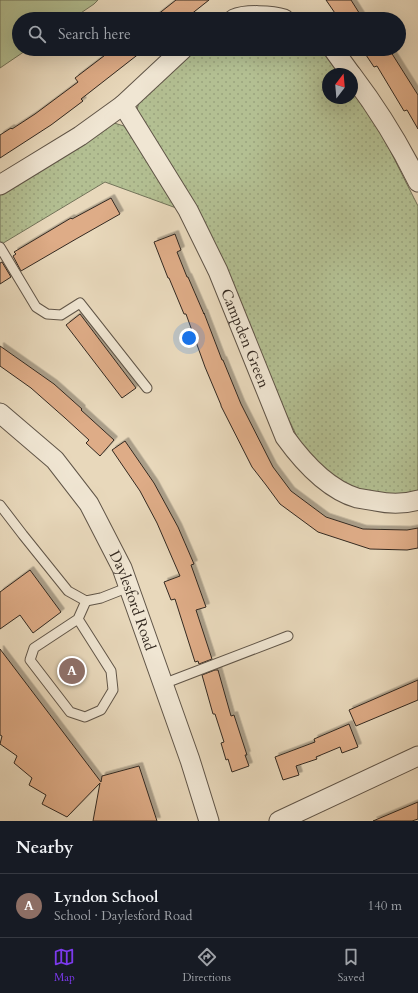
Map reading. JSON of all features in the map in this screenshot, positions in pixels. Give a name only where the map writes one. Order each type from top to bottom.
[{"type":"street","points":[[0,185],[80,136],[123,105],[176,56]]},
{"type":"street","points":[[338,56],[347,68]]},
{"type":"street","points":[[358,82],[369,97],[418,182]]},
{"type":"street","name":"Campden Green","points":[[123,105],[188,210],[218,271],[285,437],[297,454],[329,484],[342,492],[357,498],[384,503],[412,502],[418,500]]},
{"type":"street","name":"Daylesford Road","points":[[1,417],[55,460],[89,504],[122,568],[190,760],[209,821]]},
{"type":"street","points":[[279,821],[418,756]]},
{"type":"lane","points":[[0,247],[36,307],[47,314],[61,315],[80,303],[147,388]]},
{"type":"lane","points":[[0,505],[68,591],[86,601],[101,598],[129,587]]},
{"type":"lane","points":[[78,618],[111,670],[113,690],[100,710],[85,717],[70,712],[30,660],[34,648],[78,618],[86,601]]},
{"type":"lane","points":[[163,684],[288,636]]},
{"type":"green space","points":[[0,0],[98,0],[82,12],[12,12],[12,56],[18,56],[0,68]]},
{"type":"green space","points":[[183,56],[330,56],[339,68],[322,68],[322,104],[358,104],[358,92],[365,101],[418,206],[418,494],[377,496],[333,481],[305,454],[136,117],[138,105],[144,92]]},
{"type":"green space","points":[[114,123],[124,126],[179,209],[105,182],[0,245],[0,194]]},
{"type":"building","points":[[176,0],[209,0],[194,12],[161,12]]},
{"type":"building","points":[[326,0],[351,0],[359,12],[334,12]]},
{"type":"building","points":[[104,56],[136,56],[81,99],[83,101],[51,125],[0,158],[0,135],[35,114],[78,82],[75,78]]},
{"type":"building","points":[[367,56],[393,56],[418,95],[418,129],[407,110],[404,111],[377,66],[374,67]]},
{"type":"building","points":[[111,198],[120,214],[21,271],[13,256],[16,254],[14,252],[71,218],[72,219]]},
{"type":"building","points":[[175,234],[181,250],[177,252],[204,313],[241,404],[273,467],[291,491],[326,517],[363,529],[407,530],[418,528],[418,548],[407,550],[370,549],[318,532],[280,504],[252,467],[221,406],[186,314],[184,314],[168,278],[154,242]]},
{"type":"building","points":[[2,262],[11,277],[0,284],[0,263]]},
{"type":"building","points":[[80,314],[136,388],[122,398],[66,325]]},
{"type":"building","points":[[0,346],[54,384],[114,440],[100,456],[86,443],[89,440],[65,418],[31,388],[0,366]]},
{"type":"building","points":[[125,441],[154,483],[178,527],[194,564],[191,565],[206,607],[196,610],[212,659],[199,664],[198,661],[195,662],[175,599],[171,600],[164,582],[180,576],[157,523],[140,491],[112,450]]},
{"type":"building","points":[[30,570],[61,612],[33,633],[20,615],[0,629],[0,592]]},
{"type":"building","points":[[0,649],[101,782],[102,776],[139,766],[157,821],[93,821],[100,783],[67,817],[42,804],[46,795],[29,785],[32,778],[14,763],[17,756],[0,744],[2,736],[0,735]]},
{"type":"building","points":[[218,670],[231,716],[234,715],[249,766],[232,772],[228,759],[226,760],[221,743],[224,742],[215,714],[213,714],[202,675]]},
{"type":"building","points":[[418,680],[418,700],[356,726],[349,710]]},
{"type":"building","points":[[349,724],[358,747],[342,753],[340,747],[316,757],[317,759],[296,766],[299,775],[283,780],[275,757],[315,742],[314,739]]},
{"type":"building","points":[[418,802],[418,819],[412,821],[373,821]]},
{"type":"place","name":"Lyndon School","points":[[72,671]]}]
